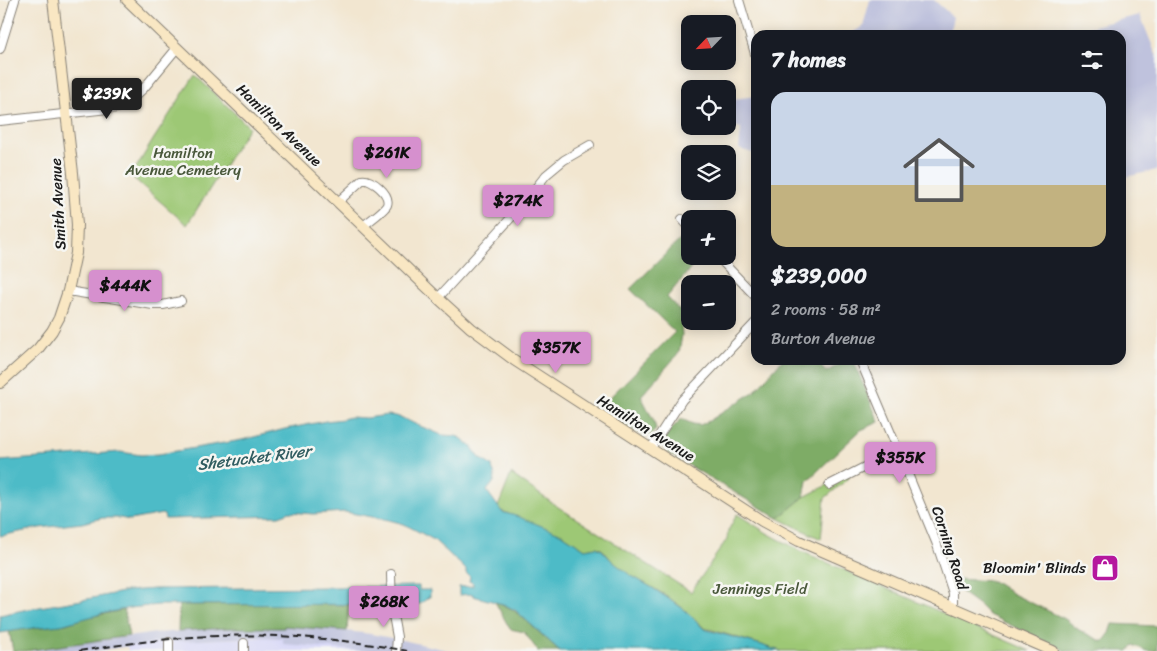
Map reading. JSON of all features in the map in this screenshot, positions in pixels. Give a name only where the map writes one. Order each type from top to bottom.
[{"type":"main road","name":"Smith Avenue","points":[[0,383],[29,357],[52,331],[59,318],[68,291],[76,253],[77,225],[67,113],[53,0]]},
{"type":"main road","name":"Hamilton Avenue","points":[[126,0],[438,298],[471,328],[514,360],[762,521],[799,541],[1053,651]]},
{"type":"street","points":[[0,49],[15,0]]},
{"type":"street","points":[[738,0],[751,40]]},
{"type":"street","points":[[0,121],[117,108],[129,102],[144,88],[177,48]]},
{"type":"street","points":[[438,298],[519,209],[546,175],[564,160],[590,145]]},
{"type":"street","points":[[338,202],[357,183],[364,179],[371,181],[377,186],[386,196],[387,205],[363,226]]},
{"type":"street","points":[[726,265],[751,292]]},
{"type":"street","points":[[68,291],[153,304],[181,301]]},
{"type":"street","points":[[650,448],[682,400],[751,327]]},
{"type":"street","name":"Corning Road","points":[[862,365],[936,542],[953,594],[952,607]]},
{"type":"street","points":[[829,485],[898,450]]},
{"type":"street","points":[[391,574],[391,605],[397,637],[396,651]]},
{"type":"street","points":[[169,642],[169,651]]},
{"type":"shaded area","points":[[870,0],[934,0],[953,17],[950,30],[857,30],[863,26]]},
{"type":"shaded area","points":[[1140,15],[1157,57],[1157,170],[1126,177],[1126,30],[1076,30]]},
{"type":"shaded area","points":[[751,97],[751,153],[739,149],[741,128],[736,126],[736,99]]},
{"type":"shaded area","points":[[284,626],[371,634],[451,651],[360,651],[283,644],[283,638],[256,637],[161,642],[95,651],[25,651],[156,633],[227,628],[284,628]]},
{"type":"shaded area","points":[[267,637],[334,641],[393,651],[172,651],[172,641]]},
{"type":"shaded area","points":[[164,642],[164,651],[128,651],[127,646]]},
{"type":"green space","name":"Hamilton Avenue Cemetery","points":[[195,75],[249,127],[187,225],[131,176]]},
{"type":"green space","points":[[681,239],[681,265],[694,265],[685,275],[681,275],[681,280],[667,297],[680,311],[682,335],[679,353],[641,396],[654,421],[656,430],[645,437],[602,410],[601,406],[675,332],[630,289]]},
{"type":"green space","points":[[778,365],[820,365],[826,372],[839,365],[855,365],[879,422],[861,430],[807,481],[804,497],[778,518],[668,453],[663,447],[666,435],[681,419],[700,425],[754,392]]},
{"type":"green space","name":"Jennings Field","points":[[511,474],[555,505],[691,592],[727,539],[728,531],[737,514],[803,552],[1030,651],[781,651],[705,629],[667,596],[630,575],[612,561],[600,548],[585,549],[562,534],[501,511],[498,507]]},
{"type":"green space","points":[[849,474],[849,478],[825,498],[821,539],[778,518],[804,497]]},
{"type":"green space","points":[[955,579],[993,581],[1013,594],[1065,619],[1079,630],[1103,642],[1110,633],[1113,624],[1157,626],[1157,651],[1147,651],[1133,645],[1129,651],[1066,651],[989,615],[961,592]]},
{"type":"green space","points":[[495,602],[516,612],[560,651],[538,651],[524,632],[510,629]]},
{"type":"green space","points":[[179,605],[349,605],[347,631],[284,626],[284,628],[227,628],[178,631]]},
{"type":"green space","points":[[124,610],[129,636],[25,651],[13,651],[9,631],[66,624],[84,618]]},
{"type":"water","name":"Shetucket River","points":[[387,415],[407,420],[442,435],[456,436],[471,446],[480,458],[492,466],[495,479],[487,491],[502,512],[562,534],[585,549],[596,547],[602,550],[612,561],[630,575],[685,610],[704,629],[781,651],[560,651],[515,610],[503,604],[473,596],[473,594],[459,595],[459,587],[473,586],[473,583],[469,581],[470,577],[466,570],[434,540],[404,524],[345,512],[313,514],[290,512],[279,516],[165,519],[162,514],[130,520],[102,518],[0,536],[0,461],[120,452],[141,455],[159,454],[242,440],[326,421],[350,417],[367,418]]},
{"type":"water","points":[[419,586],[419,590],[430,590],[430,597],[420,604],[158,605],[130,608],[61,625],[0,633],[0,615],[127,591],[154,589]]},
{"type":"railway","points":[[79,651],[179,638],[220,636],[328,639],[407,651]]},
{"type":"place","name":"Bloomin' Blinds","points":[[1105,568]]}]
